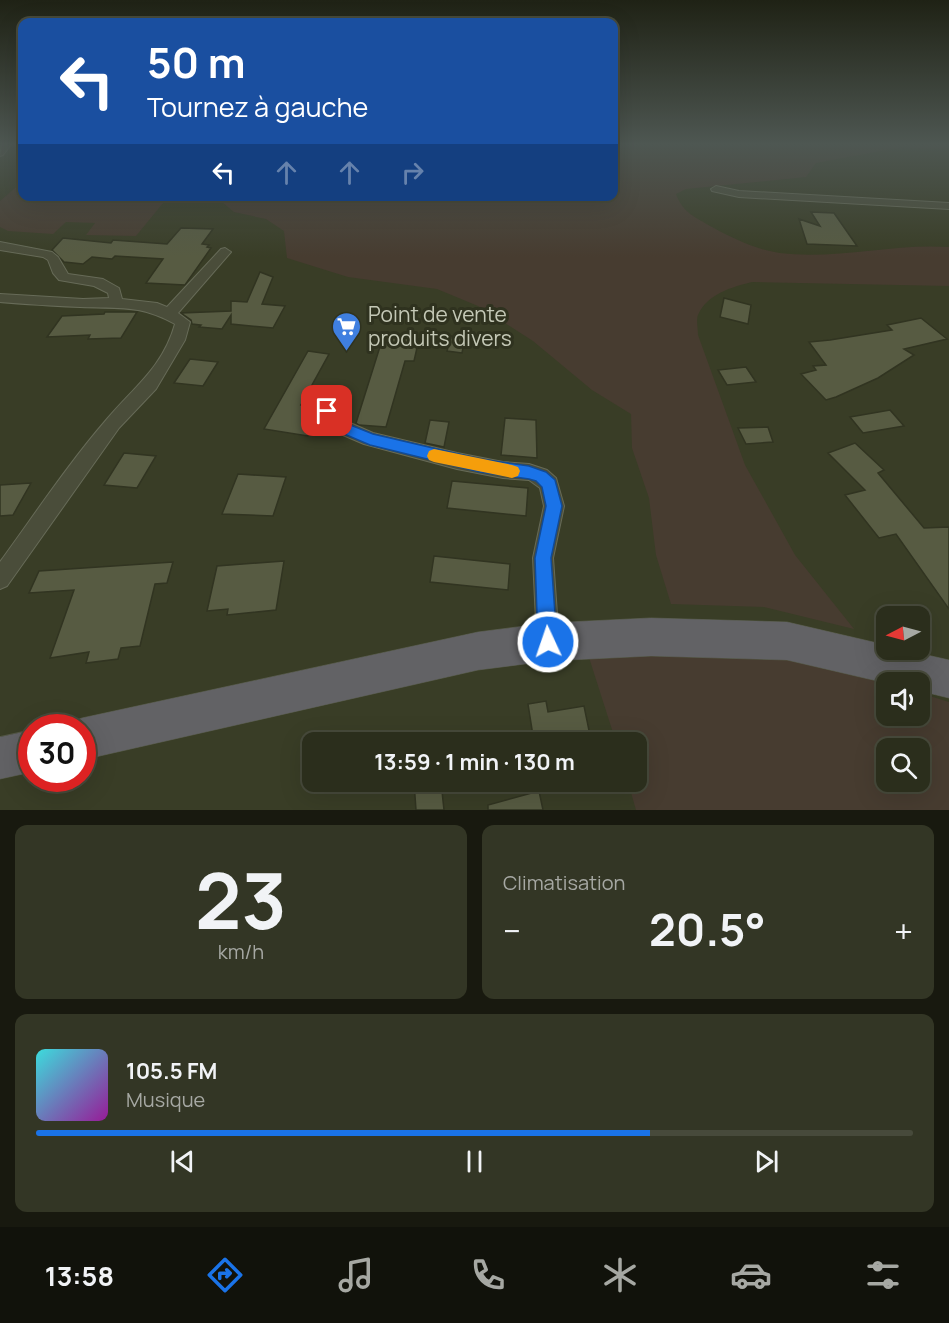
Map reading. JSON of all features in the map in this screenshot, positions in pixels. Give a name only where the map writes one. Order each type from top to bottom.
[{"type":"highway","points":[[96,736],[478,651],[548,642],[651,637],[787,641],[949,679]]},
{"type":"highway","points":[[0,758],[18,754]]},
{"type":"street","points":[[716,189],[739,195],[949,206]]},
{"type":"street","points":[[0,246],[49,255],[59,273],[64,277],[98,282],[114,291],[116,298],[113,302]]},
{"type":"street","points":[[168,315],[225,252]]},
{"type":"street","points":[[0,298],[83,303],[113,302],[157,308],[183,321],[178,339],[150,385],[113,423],[0,579]]},
{"type":"street","points":[[327,411],[335,424],[370,439],[480,466],[529,472],[541,476],[549,484],[554,506],[543,558],[548,642]]},
{"type":"shaded area","points":[[618,181],[768,181],[686,189],[676,194],[682,206],[695,217],[736,239],[780,253],[801,255],[907,247],[949,247],[949,286],[752,282],[721,292],[707,302],[697,317],[698,335],[745,465],[795,555],[854,629],[764,607],[671,604],[656,555],[649,498],[632,448],[631,414],[592,390],[533,341],[478,306],[437,289],[348,277],[287,258],[284,231],[266,219],[234,212],[221,201],[618,201]]},
{"type":"shaded area","points":[[18,185],[18,201],[165,201],[136,236],[86,235],[95,223],[66,222],[53,234],[8,231],[0,227],[0,201]]},
{"type":"shaded area","points":[[585,645],[806,660],[876,681],[876,726],[930,726],[930,696],[949,702],[949,810],[636,810],[631,792],[647,792],[647,732],[613,732]]},
{"type":"building","points":[[811,212],[834,213],[857,246],[807,244],[799,219],[820,226]]},
{"type":"building","points":[[181,228],[213,229],[202,244],[209,245],[207,247],[211,248],[185,285],[146,283],[163,259],[92,257],[83,264],[64,262],[52,250],[63,238],[111,243],[113,240],[167,244]]},
{"type":"building","points":[[260,272],[273,277],[262,304],[285,306],[273,328],[231,324],[231,315],[222,329],[199,327],[201,325],[192,324],[191,320],[181,313],[231,311],[231,301],[247,302]]},
{"type":"building","points":[[724,298],[751,305],[748,324],[720,317]]},
{"type":"building","points":[[105,312],[137,312],[121,338],[88,339],[90,335],[47,337],[62,316],[104,314]]},
{"type":"building","points":[[921,318],[947,339],[904,349],[914,355],[878,378],[826,400],[801,374],[816,370],[813,366],[826,365],[809,342],[892,330],[887,325]]},
{"type":"building","points":[[451,336],[465,338],[462,353],[447,351]]},
{"type":"building","points":[[383,337],[419,339],[414,361],[405,361],[386,427],[359,425],[356,423]]},
{"type":"building","points":[[308,351],[329,354],[301,405],[318,407],[318,414],[308,436],[264,429]]},
{"type":"building","points":[[190,359],[218,362],[203,386],[174,383]]},
{"type":"building","points":[[746,367],[756,382],[727,385],[718,370]]},
{"type":"building","points":[[890,410],[904,426],[863,433],[850,417]]},
{"type":"building","points":[[505,418],[536,420],[537,458],[501,455]]},
{"type":"building","points":[[430,420],[449,422],[444,447],[425,443]]},
{"type":"building","points":[[768,427],[773,442],[746,444],[738,428]]},
{"type":"building","points":[[855,443],[884,470],[878,473],[924,528],[949,527],[949,609],[896,534],[879,538],[845,495],[865,490],[828,453]]},
{"type":"building","points":[[124,453],[156,456],[137,488],[104,485]]},
{"type":"building","points":[[238,474],[286,477],[273,516],[222,514]]},
{"type":"building","points":[[452,481],[528,488],[526,516],[447,508]]},
{"type":"building","points":[[31,483],[13,515],[0,516],[0,485]]},
{"type":"building","points":[[434,556],[510,564],[508,590],[430,582]]},
{"type":"building","points":[[284,561],[276,610],[227,615],[228,609],[207,611],[217,566]]},
{"type":"building","points":[[173,562],[167,583],[155,584],[140,646],[121,648],[118,659],[86,663],[89,652],[50,658],[74,590],[29,593],[39,571]]},
{"type":"building","points":[[546,701],[548,712],[584,706],[589,732],[532,732],[528,704]]},
{"type":"building","points":[[415,792],[442,792],[444,810],[416,810]]},
{"type":"building","points":[[539,792],[543,810],[488,810],[488,805]]},
{"type":"slow traffic","points":[[434,456],[512,471]]},
{"type":"place","name":"Point de vente produits divers","points":[[347,352]]},
{"type":"route","points":[[327,411],[335,424],[370,439],[480,466],[529,472],[541,476],[549,484],[554,506],[543,558],[548,642]]}]
